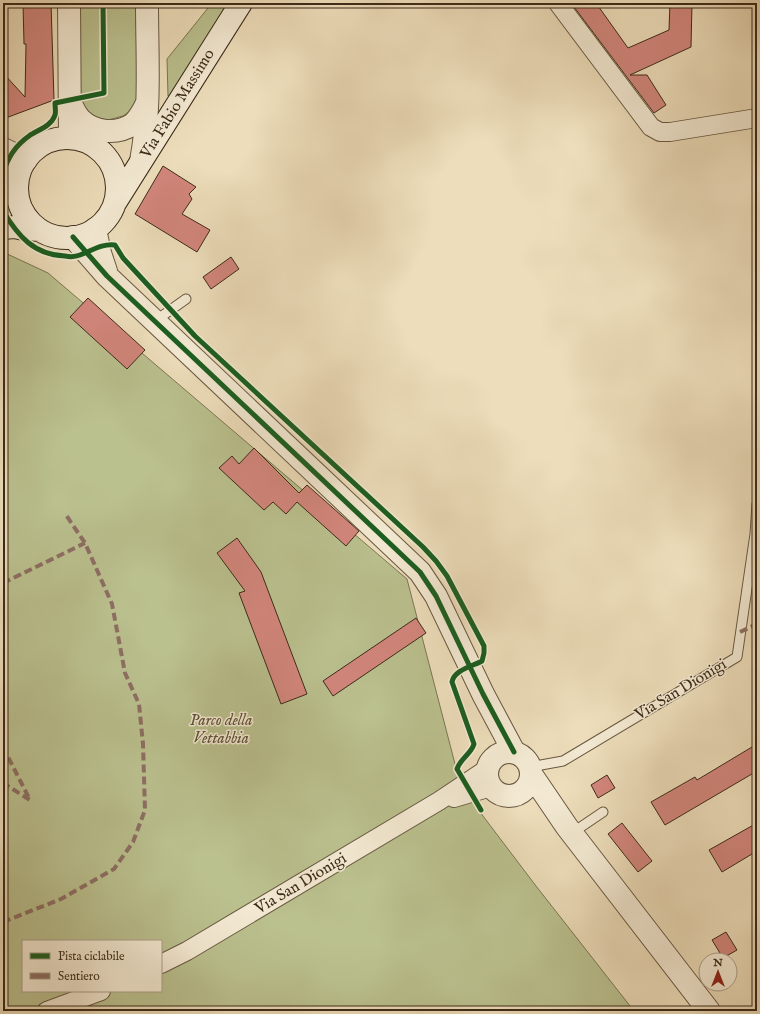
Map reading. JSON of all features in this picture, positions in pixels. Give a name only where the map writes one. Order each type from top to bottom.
[{"type":"street","points":[[69,3],[70,138]]},
{"type":"street","points":[[141,161],[145,142],[148,96],[146,3]]},
{"type":"street","name":"Via Fabio Massimo","points":[[114,204],[241,3]]},
{"type":"street","points":[[558,3],[651,127],[660,132],[670,132],[757,118]]},
{"type":"street","points":[[70,100],[76,113],[87,125],[94,129],[110,131],[126,128],[133,123],[139,118],[147,103]]},
{"type":"street","points":[[70,138],[82,140],[92,145],[101,152],[114,171],[116,194],[114,204],[107,218],[95,229],[85,235],[73,237],[56,237],[33,226],[13,221],[17,182],[21,168],[26,160],[38,147],[48,142],[70,138]]},
{"type":"street","points":[[3,149],[26,160]]},
{"type":"street","points":[[3,158],[13,172],[17,182]]},
{"type":"street","points":[[95,229],[100,253],[108,276]]},
{"type":"street","points":[[73,237],[108,276],[420,572],[436,596],[483,694],[497,766],[496,792],[504,796],[518,794],[528,786],[531,771]]},
{"type":"street","points":[[497,766],[524,757],[531,771],[570,830],[709,1011]]},
{"type":"street","name":"Via San Dionigi","points":[[162,964],[187,951],[440,802],[497,766]]},
{"type":"street","points":[[518,794],[570,830]]},
{"type":"street","points":[[47,1011],[98,992]]},
{"type":"lane","points":[[155,321],[186,299]]},
{"type":"lane","name":"Via San Dionigi","points":[[531,771],[563,761],[737,656],[755,534],[757,504]]},
{"type":"lane","points":[[570,830],[603,812]]},
{"type":"green space","points":[[76,3],[140,3],[141,85],[133,109],[123,116],[108,120],[90,116],[81,103]]},
{"type":"green space","points":[[212,3],[232,3],[175,96],[168,96],[167,59]]},
{"type":"green space","name":"Parco della Vettabbia","points":[[3,252],[48,273],[407,579],[461,787],[634,1011],[3,1011]]},
{"type":"building","points":[[23,3],[51,3],[54,100],[3,119],[3,73],[25,97],[26,44],[24,44]]},
{"type":"building","points":[[571,3],[596,3],[628,48],[669,30],[670,3],[692,3],[691,47],[630,75],[647,75],[666,105],[654,113]]},
{"type":"building","points":[[163,166],[196,187],[189,194],[192,199],[182,214],[210,230],[197,252],[135,214]]},
{"type":"building","points":[[231,257],[239,269],[211,289],[203,277]]},
{"type":"building","points":[[88,298],[145,350],[127,369],[70,317]]},
{"type":"building","points":[[254,448],[299,493],[307,485],[359,531],[346,546],[297,502],[286,514],[273,502],[264,510],[219,468],[232,456],[239,464]]},
{"type":"building","points":[[237,538],[261,572],[307,694],[281,704],[239,593],[245,591],[217,553]]},
{"type":"building","points":[[416,618],[426,633],[333,696],[323,681]]},
{"type":"building","points":[[757,744],[757,771],[665,825],[651,802],[695,777],[697,780]]},
{"type":"building","points":[[607,775],[615,788],[598,798],[591,785]]},
{"type":"building","points":[[622,823],[652,861],[638,872],[608,834]]},
{"type":"building","points":[[757,823],[757,851],[722,872],[709,850]]},
{"type":"building","points":[[726,932],[737,950],[734,952],[719,952],[712,940]]},
{"type":"marked path","points":[[3,922],[61,899],[114,869],[133,842],[145,810],[143,744],[139,704],[125,673],[112,604],[85,543],[66,515]]},
{"type":"marked path","points":[[3,583],[85,543]]},
{"type":"marked path","points":[[740,632],[757,624]]},
{"type":"marked path","points":[[3,747],[30,800],[3,783]]},
{"type":"cycle path","points":[[3,174],[7,163],[16,148],[29,136],[47,125],[53,119],[55,114],[55,103],[104,93],[103,3]]},
{"type":"cycle path","points":[[3,211],[21,236],[36,248],[44,252],[69,257],[80,255],[102,246],[115,245],[123,258],[195,336],[423,547],[436,561],[447,576],[484,646],[482,661],[460,671],[453,678],[452,682],[474,744],[473,748],[460,762],[457,769],[481,810]]},
{"type":"cycle path","points":[[73,237],[107,276],[420,572],[436,596],[483,694],[514,752]]}]
